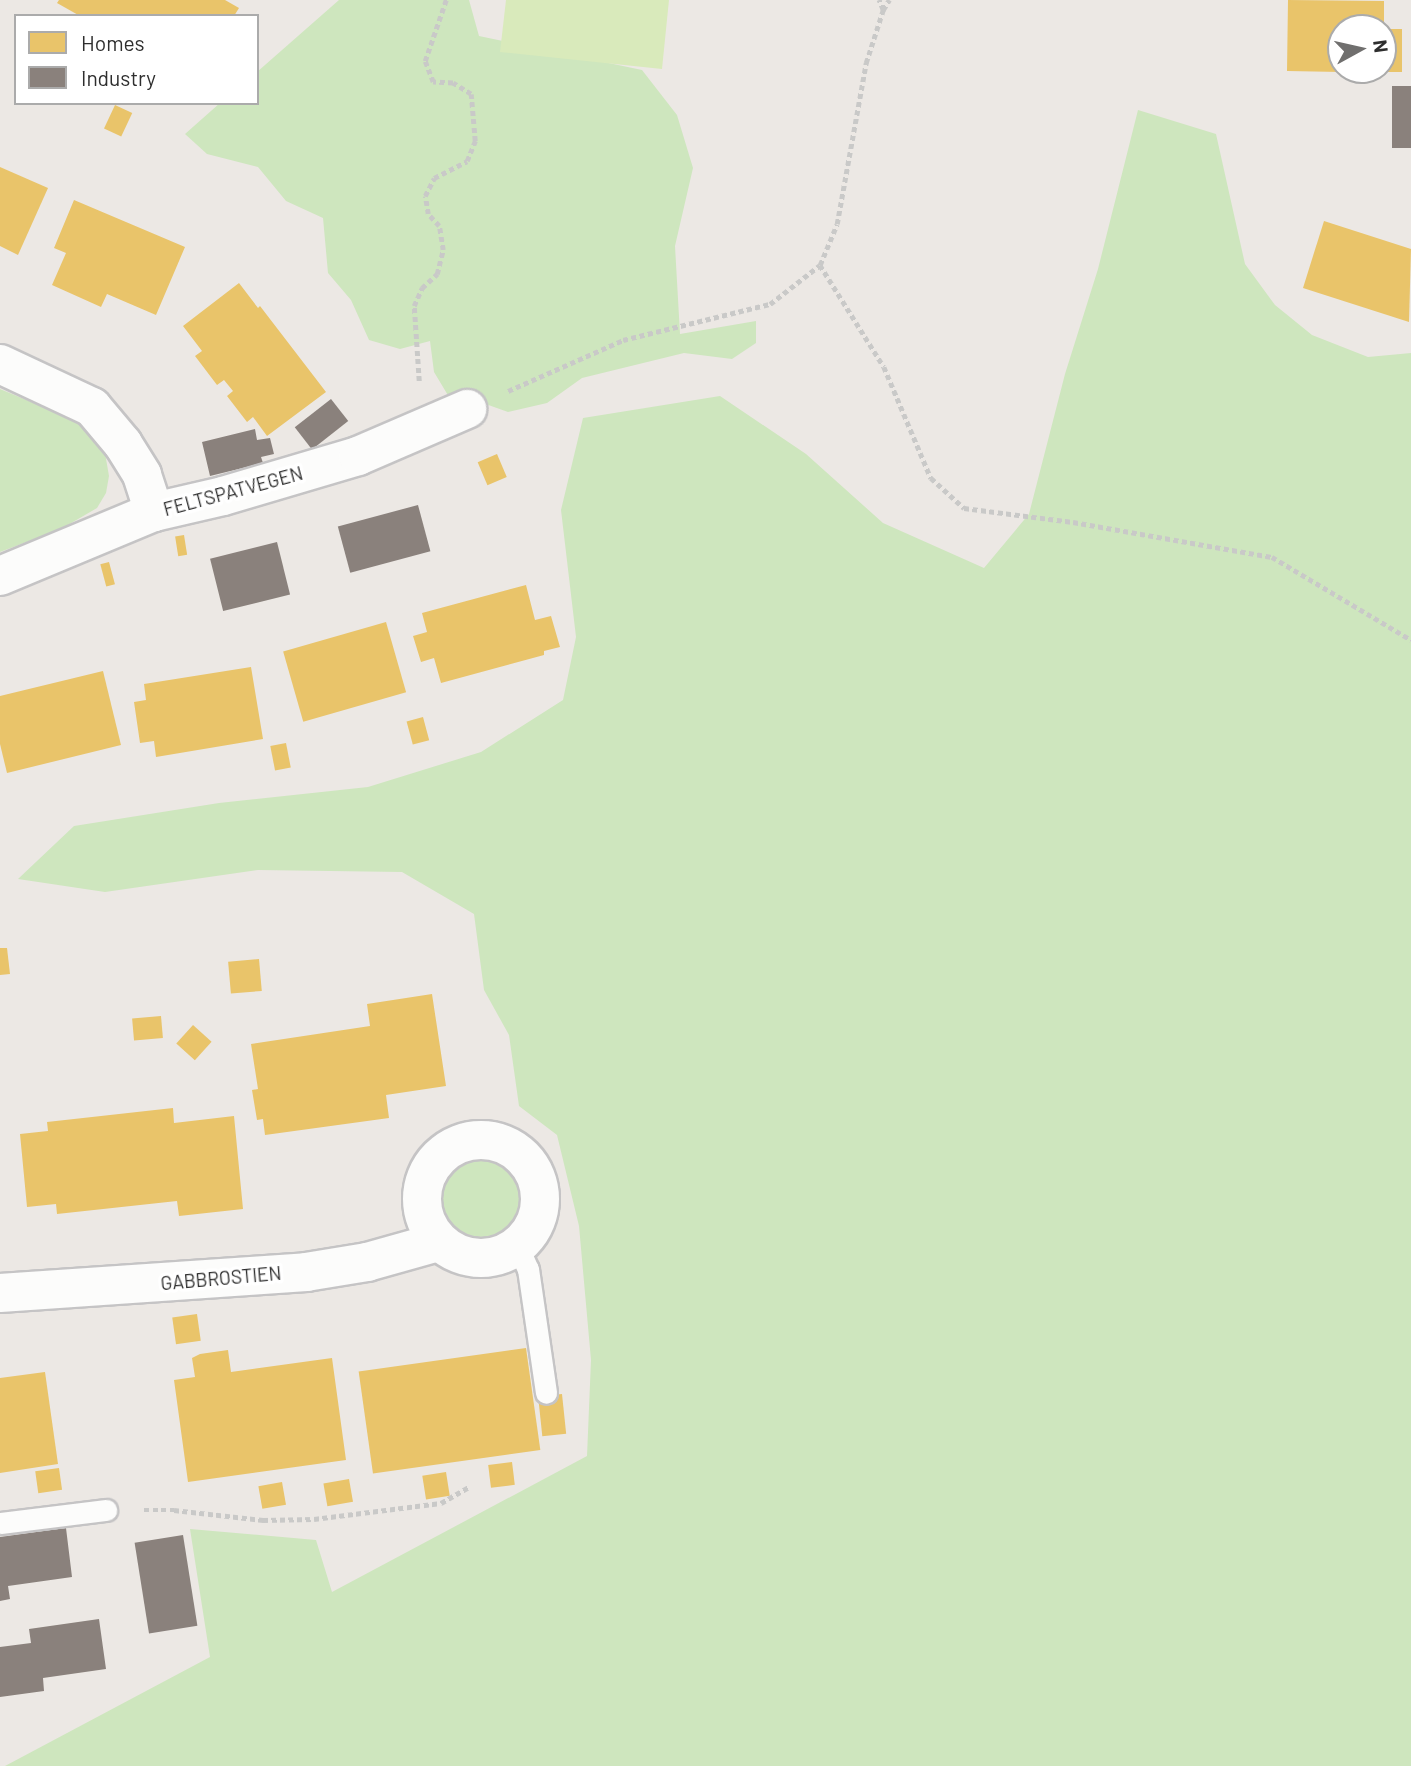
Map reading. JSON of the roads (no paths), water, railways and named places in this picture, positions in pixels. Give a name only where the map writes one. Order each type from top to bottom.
[{"type":"street","points":[[0,364],[92,407],[123,444],[142,475],[154,512]]},
{"type":"street","name":"FELTSPATVEGEN","points":[[0,576],[154,512],[223,496],[346,459],[467,409]]},
{"type":"street","points":[[492,1140],[516,1150],[534,1170],[540,1194],[536,1224],[517,1247],[491,1259],[458,1255],[438,1242],[423,1217],[421,1190],[436,1158],[464,1141],[492,1140]]},
{"type":"street","name":"GABBROSTIEN","points":[[0,1293],[306,1272],[367,1262],[438,1242]]},
{"type":"lane","points":[[517,1247],[528,1269],[546,1392]]},
{"type":"lane","points":[[0,1523],[106,1510]]}]
